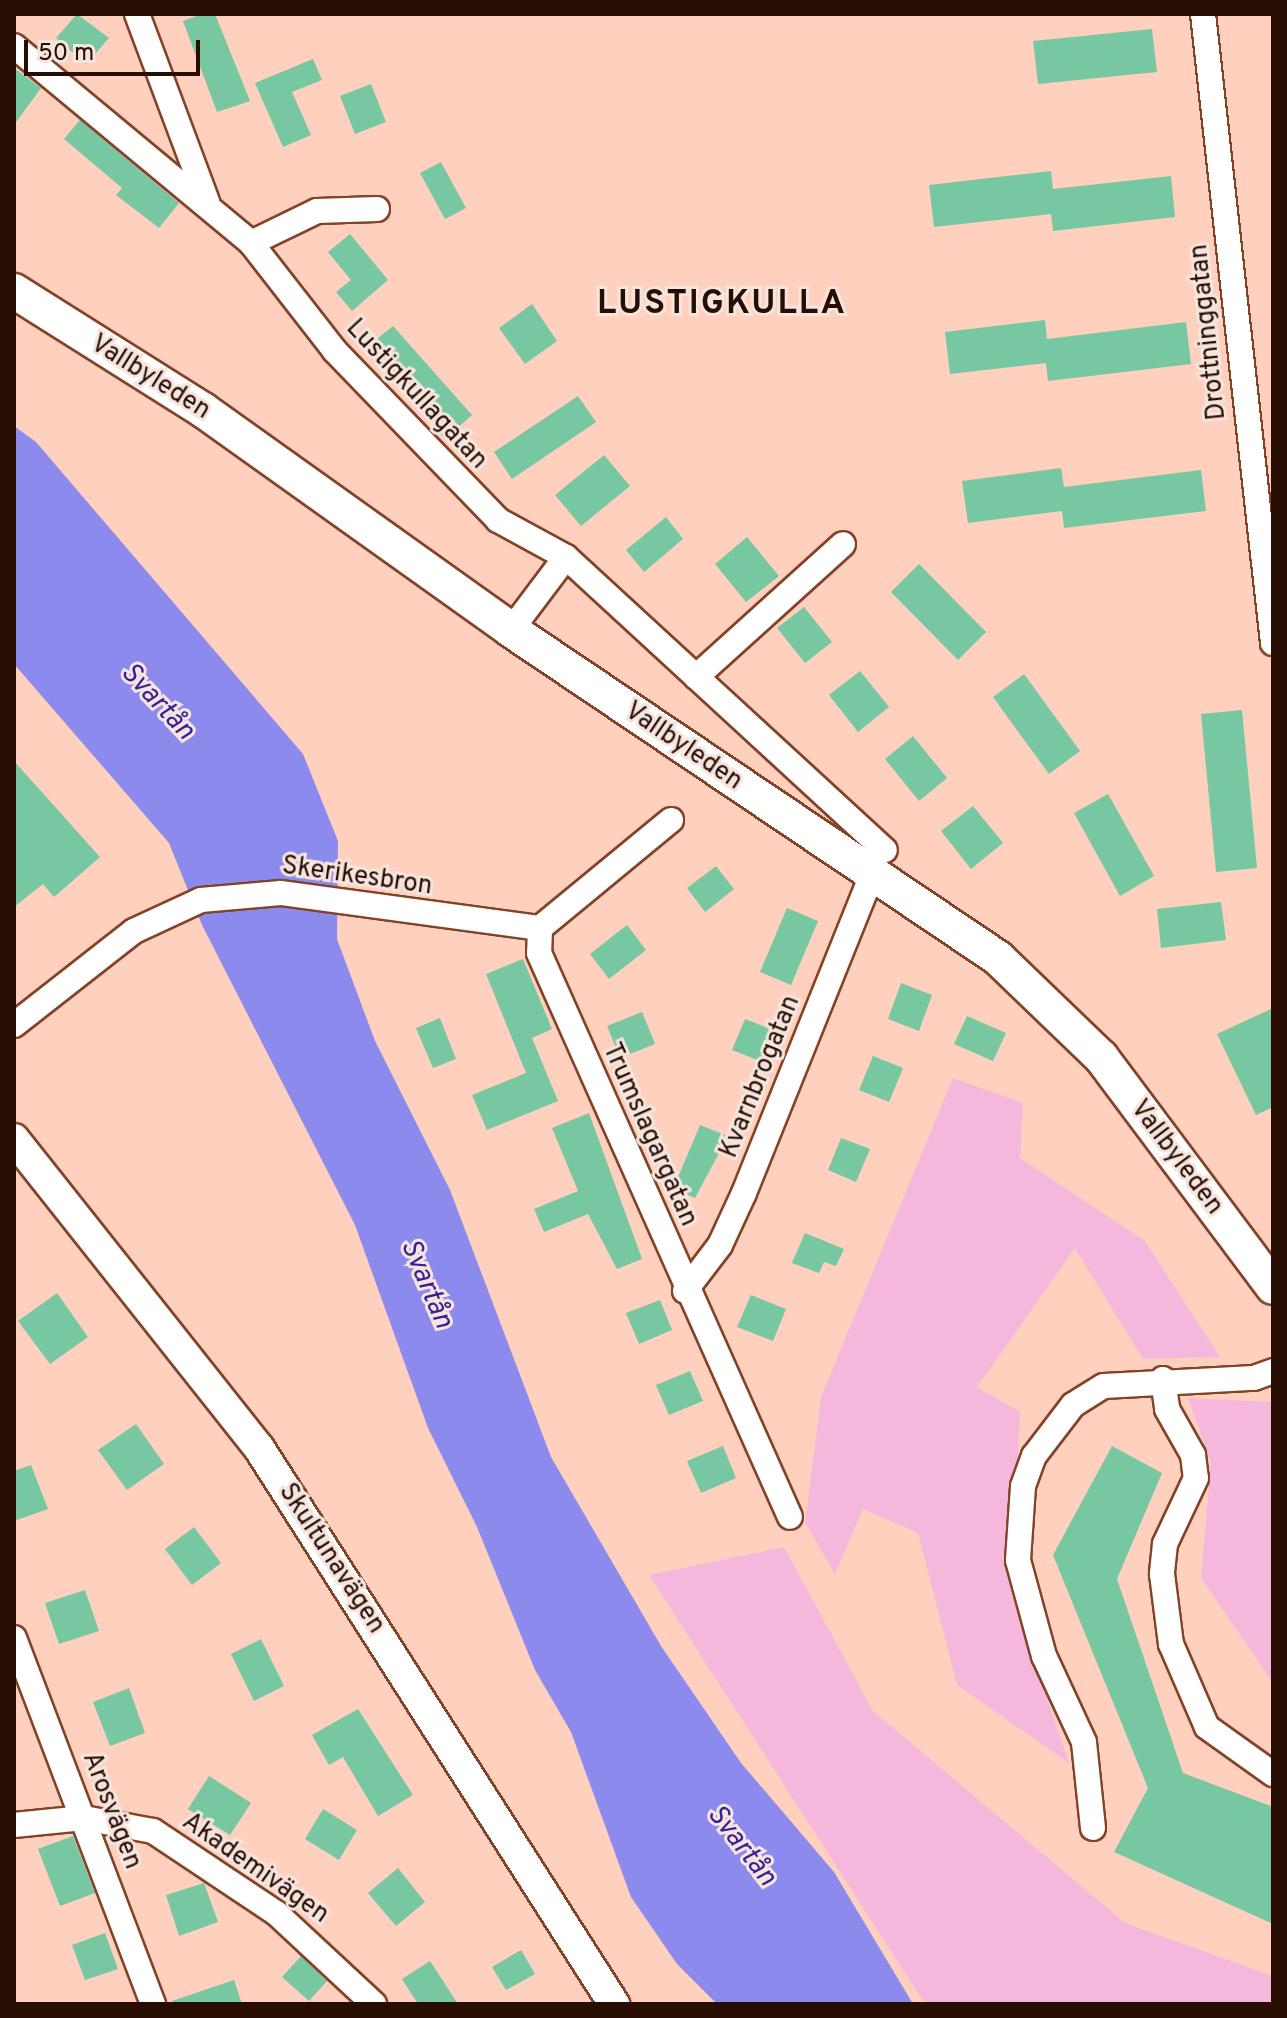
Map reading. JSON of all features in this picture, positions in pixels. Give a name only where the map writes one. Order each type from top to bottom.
[{"type":"main road","name":"Vallbyleden","points":[[14,291],[203,410],[511,630],[878,863],[998,958],[1066,1019],[1273,1287]]},
{"type":"street","points":[[137,14],[207,201]]},
{"type":"street","name":"Drottninggatan","points":[[1203,14],[1273,643]]},
{"type":"street","name":"Lustigkullagatan","points":[[14,46],[207,201],[251,243],[335,351],[468,492],[498,520],[566,557],[696,677],[878,863]]},
{"type":"street","points":[[251,243],[299,216],[377,209]]},
{"type":"street","points":[[696,677],[843,544]]},
{"type":"street","points":[[511,630],[566,557]]},
{"type":"street","points":[[540,928],[671,820]]},
{"type":"street","name":"Kvarnbrogatan","points":[[685,1291],[720,1245],[744,1193],[878,863]]},
{"type":"street","name":"Skerikesbron","points":[[14,1025],[172,909],[251,892],[540,928]]},
{"type":"street","name":"Trumslagargatan","points":[[540,928],[545,970],[685,1291],[790,1517]]},
{"type":"street","name":"Skultunavägen","points":[[14,1139],[259,1448],[614,2004]]},
{"type":"street","points":[[1093,1828],[1084,1742],[1044,1656],[1018,1560],[1023,1486],[1034,1456],[1073,1405],[1104,1386],[1163,1379],[1254,1378],[1273,1371]]},
{"type":"street","points":[[1163,1379],[1167,1409],[1193,1455],[1196,1478],[1165,1544],[1162,1574],[1171,1644],[1207,1727],[1273,1774]]},
{"type":"street","name":"Arosvägen","points":[[14,1638],[153,2004]]},
{"type":"street","name":"Akademivägen","points":[[14,1825],[84,1818],[153,1831],[276,1913],[374,2004]]},
{"type":"shaded area","points":[[953,1078],[1023,1103],[1020,1158],[1145,1241],[1220,1357],[1143,1359],[1075,1248],[977,1387],[1020,1412],[1011,1593],[1069,1763],[957,1685],[918,1533],[863,1509],[835,1574],[805,1523],[821,1397]]},
{"type":"shaded area","points":[[1188,1398],[1273,1402],[1273,1683],[1201,1578],[1211,1462]]},
{"type":"shaded area","points":[[784,1547],[873,1711],[1125,1923],[1273,1976],[1273,2004],[925,2004],[649,1575]]},
{"type":"water","name":"Svartån","points":[[14,426],[36,442],[303,754],[338,841],[337,939],[375,1041],[450,1190],[551,1457],[661,1646],[741,1763],[834,1872],[913,2004],[717,2004],[677,1964],[631,1897],[571,1732],[535,1670],[477,1527],[428,1428],[355,1225],[202,925],[169,843],[14,664]]},
{"type":"building","points":[[77,14],[109,38],[86,64],[56,38]]},
{"type":"building","points":[[202,14],[215,14],[250,101],[217,112],[183,21]]},
{"type":"building","points":[[1152,29],[1157,72],[1038,84],[1033,41]]},
{"type":"building","points":[[313,59],[322,80],[292,92],[311,135],[283,147],[255,83]]},
{"type":"building","points":[[14,68],[41,88],[14,125]]},
{"type":"building","points":[[371,84],[386,122],[355,134],[340,96]]},
{"type":"building","points":[[80,120],[179,203],[159,228],[116,195],[122,188],[64,139]]},
{"type":"building","points":[[441,162],[466,208],[445,219],[420,173]]},
{"type":"building","points":[[1051,171],[1053,189],[1171,176],[1175,217],[1053,231],[1051,214],[934,227],[929,185]]},
{"type":"building","points":[[350,234],[388,280],[352,311],[336,292],[351,280],[328,252]]},
{"type":"building","points":[[532,304],[557,341],[525,364],[499,328]]},
{"type":"building","points":[[1045,320],[1047,339],[1186,322],[1191,364],[1048,381],[1046,363],[950,374],[945,332]]},
{"type":"building","points":[[393,326],[472,415],[445,439],[367,347]]},
{"type":"building","points":[[578,396],[596,422],[512,479],[494,452]]},
{"type":"building","points":[[604,455],[630,486],[581,526],[555,495]]},
{"type":"building","points":[[1061,468],[1064,487],[1201,470],[1206,511],[1064,528],[1062,511],[968,523],[962,481]]},
{"type":"building","points":[[666,517],[683,539],[644,572],[626,550]]},
{"type":"building","points":[[747,537],[779,576],[746,602],[715,564]]},
{"type":"building","points":[[919,564],[986,632],[958,660],[891,592]]},
{"type":"building","points":[[804,607],[832,642],[805,663],[777,628]]},
{"type":"building","points":[[860,671],[889,707],[858,732],[829,695]]},
{"type":"building","points":[[1024,674],[1080,751],[1049,774],[993,697]]},
{"type":"building","points":[[1242,710],[1257,868],[1216,872],[1201,714]]},
{"type":"building","points":[[913,736],[947,778],[919,801],[885,759]]},
{"type":"building","points":[[14,761],[100,857],[54,897],[43,884],[14,907]]},
{"type":"building","points":[[1108,794],[1154,876],[1120,896],[1074,813]]},
{"type":"building","points":[[973,806],[1003,843],[971,869],[941,831]]},
{"type":"building","points":[[716,866],[734,889],[705,912],[687,888]]},
{"type":"building","points":[[1221,902],[1226,940],[1161,948],[1157,909]]},
{"type":"building","points":[[787,908],[818,921],[791,985],[760,972]]},
{"type":"building","points":[[627,925],[646,950],[609,979],[590,954]]},
{"type":"building","points":[[523,959],[552,1029],[532,1038],[558,1101],[487,1130],[472,1095],[526,1073],[486,974]]},
{"type":"building","points":[[901,983],[932,995],[919,1031],[888,1019]]},
{"type":"building","points":[[1273,1008],[1273,1107],[1256,1115],[1217,1034]]},
{"type":"building","points":[[642,1012],[655,1044],[620,1058],[607,1026]]},
{"type":"building","points":[[967,1016],[1006,1033],[993,1061],[954,1044]]},
{"type":"building","points":[[440,1018],[456,1059],[433,1068],[416,1028]]},
{"type":"building","points":[[745,1019],[773,1030],[760,1061],[732,1050]]},
{"type":"building","points":[[873,1056],[903,1068],[889,1102],[859,1090]]},
{"type":"building","points":[[589,1113],[642,1259],[617,1269],[588,1214],[544,1232],[534,1209],[578,1191],[552,1128]]},
{"type":"building","points":[[700,1125],[728,1136],[695,1198],[673,1189]]},
{"type":"building","points":[[841,1138],[870,1149],[856,1182],[828,1170]]},
{"type":"building","points":[[805,1233],[844,1249],[836,1266],[824,1262],[819,1273],[792,1263]]},
{"type":"building","points":[[57,1293],[88,1337],[50,1364],[18,1321]]},
{"type":"building","points":[[751,1295],[786,1309],[773,1341],[737,1327]]},
{"type":"building","points":[[660,1300],[672,1330],[639,1344],[626,1313]]},
{"type":"building","points":[[690,1371],[703,1401],[669,1415],[656,1385]]},
{"type":"building","points":[[136,1424],[164,1464],[127,1490],[98,1450]]},
{"type":"building","points":[[723,1446],[736,1478],[701,1493],[687,1461]]},
{"type":"building","points":[[1112,1446],[1162,1473],[1117,1579],[1183,1773],[1273,1807],[1273,1924],[1114,1852],[1148,1788],[1053,1555]]},
{"type":"building","points":[[31,1465],[48,1509],[14,1521],[14,1471]]},
{"type":"building","points":[[194,1527],[221,1563],[192,1585],[165,1549]]},
{"type":"building","points":[[85,1590],[99,1631],[59,1644],[45,1603]]},
{"type":"building","points":[[261,1639],[284,1686],[254,1701],[231,1654]]},
{"type":"building","points":[[129,1688],[145,1733],[110,1746],[93,1702]]},
{"type":"building","points":[[358,1709],[413,1795],[378,1816],[343,1757],[329,1765],[312,1735]]},
{"type":"building","points":[[209,1776],[251,1803],[230,1835],[188,1809]]},
{"type":"building","points":[[323,1809],[357,1830],[339,1860],[305,1839]]},
{"type":"building","points":[[73,1836],[95,1893],[60,1906],[38,1849]]},
{"type":"building","points":[[398,1868],[425,1902],[396,1926],[368,1893]]},
{"type":"building","points":[[204,1883],[218,1922],[179,1936],[166,1895]]},
{"type":"building","points":[[105,1933],[118,1969],[85,1980],[72,1945]]},
{"type":"building","points":[[521,1950],[535,1974],[506,1990],[492,1967]]},
{"type":"building","points":[[301,1956],[327,1981],[309,2001],[282,1977]]},
{"type":"building","points":[[430,1961],[458,2004],[418,2004],[402,1979]]},
{"type":"building","points":[[234,1980],[242,2004],[173,2004],[172,2001]]},
{"type":"district","name":"LUSTIGKULLA","points":[[722,305]]}]
